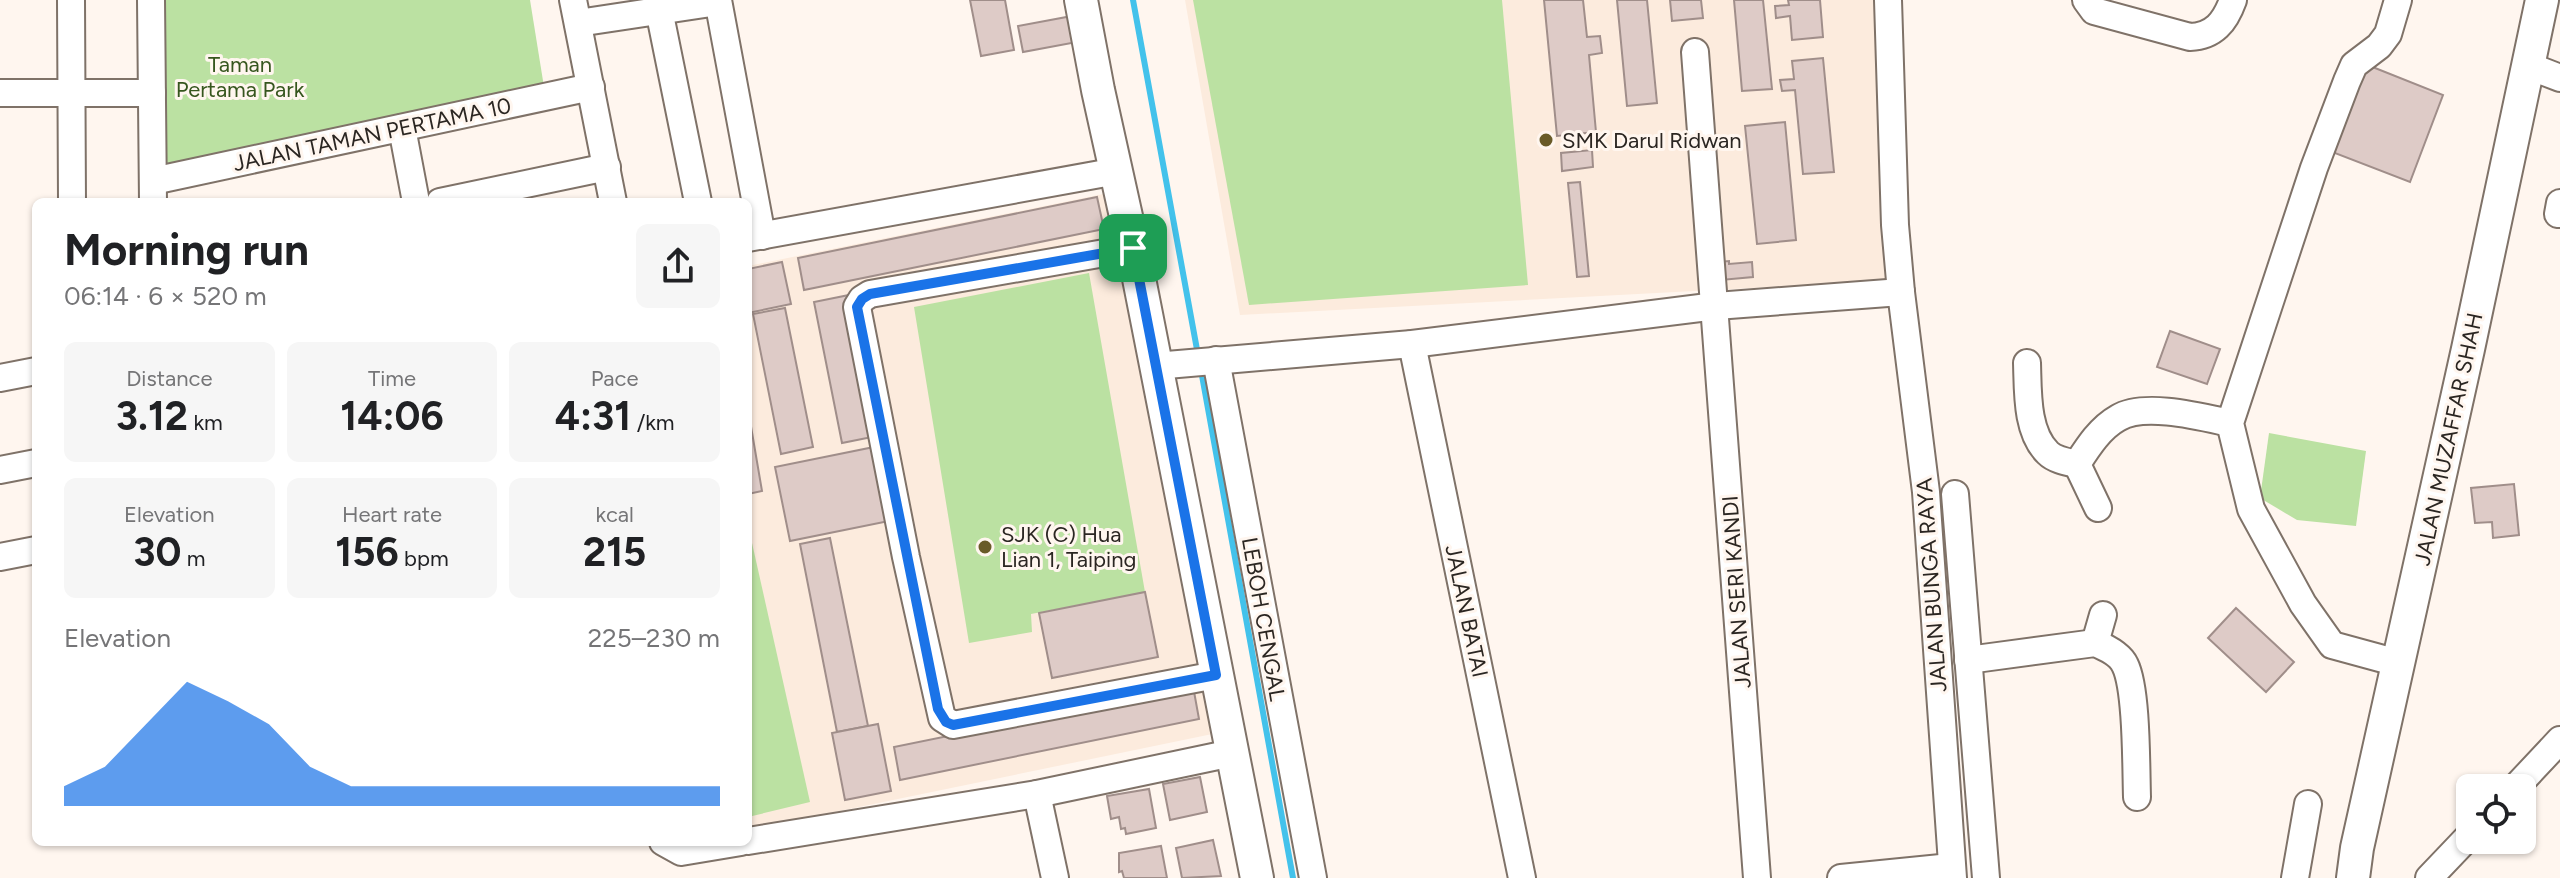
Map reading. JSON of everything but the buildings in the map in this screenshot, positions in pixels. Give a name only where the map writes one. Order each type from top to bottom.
[{"type":"main road","points":[[1081,0],[1257,878]]},
{"type":"main road","name":"JALAN MUZAFFAR SHAH","points":[[2353,878],[2357,848],[2542,0]]},
{"type":"street","points":[[71,0],[72,198]]},
{"type":"street","points":[[151,0],[153,191]]},
{"type":"street","name":"JALAN BUNGA RAYA","points":[[1888,0],[1895,225],[1926,492],[1952,872]]},
{"type":"street","points":[[2086,0],[2094,11],[2190,37],[2204,36],[2217,28],[2233,0]]},
{"type":"street","points":[[2398,0],[2388,34],[2379,46],[2354,65],[2314,168],[2230,423],[2251,509],[2303,604],[2332,645],[2398,663]]},
{"type":"street","points":[[612,198],[576,12],[718,1],[749,198]]},
{"type":"street","points":[[658,6],[697,198]]},
{"type":"street","name":"JALAN SERI KANDI","points":[[1695,52],[1757,878]]},
{"type":"street","points":[[2529,66],[2560,78]]},
{"type":"street","name":"JALAN TAMAN PERTAMA 10","points":[[153,191],[402,128],[591,87]]},
{"type":"street","points":[[0,93],[152,93]]},
{"type":"street","points":[[402,128],[415,198]]},
{"type":"street","points":[[459,198],[607,167]]},
{"type":"street","points":[[755,237],[1117,171]]},
{"type":"street","points":[[1133,248],[870,294],[857,307],[860,323],[938,709],[946,722],[953,725],[1216,675]]},
{"type":"street","points":[[1155,366],[1412,344],[1716,306],[1901,292]]},
{"type":"street","name":"JALAN BATAI","points":[[1412,344],[1522,878]]},
{"type":"street","name":"LEBOH CENGAL","points":[[1205,361],[1313,878]]},
{"type":"street","points":[[2027,363],[2029,403],[2039,442],[2050,456],[2077,464],[2098,508]]},
{"type":"street","points":[[0,378],[32,372]]},
{"type":"street","points":[[2077,464],[2091,442],[2120,416],[2147,412],[2188,414],[2230,423]]},
{"type":"street","points":[[0,470],[32,464]]},
{"type":"street","name":"JALAN BUNGA RAYA","points":[[1955,494],[1986,878]]},
{"type":"street","points":[[0,557],[32,551]]},
{"type":"street","points":[[2095,643],[2103,615]]},
{"type":"street","points":[[1968,660],[2095,643],[2108,648],[2124,663],[2131,697],[2137,797]]},
{"type":"street","points":[[2528,774],[2560,740]]},
{"type":"street","points":[[752,840],[1037,794],[1232,753]]},
{"type":"street","points":[[1037,794],[1055,878]]},
{"type":"street","points":[[2295,878],[2308,804]]},
{"type":"street","points":[[2429,878],[2456,850]]},
{"type":"street","points":[[1841,878],[1952,872]]},
{"type":"shaded area","name":"SMK Darul Ridwan","points":[[1185,0],[1877,0],[1887,281],[1240,315]]},
{"type":"shaded area","name":"SJK (C) Hua Lian 1, Taiping","points":[[1113,192],[1222,732],[752,829],[752,265]]},
{"type":"green space","name":"Taman Pertama Park","points":[[158,0],[530,0],[544,87],[160,171]]},
{"type":"green space","points":[[1193,0],[1502,0],[1528,285],[1249,305]]},
{"type":"green space","points":[[1089,273],[1145,592],[1031,614],[1032,632],[969,643],[914,307]]},
{"type":"green space","points":[[2269,433],[2366,451],[2356,526],[2297,520],[2260,498]]},
{"type":"green space","points":[[752,543],[810,802],[752,816]]},
{"type":"waterway","points":[[1133,0],[1198,355]]},
{"type":"waterway","points":[[1201,370],[1293,878]]},
{"type":"place","name":"SMK Darul Ridwan","points":[[1546,140]]},
{"type":"place","name":"SJK (C) Hua Lian 1, Taiping","points":[[985,547]]},
{"type":"route","points":[[1133,248],[1216,675],[953,725],[942,718],[938,709],[857,307],[870,294],[1133,248]]}]
